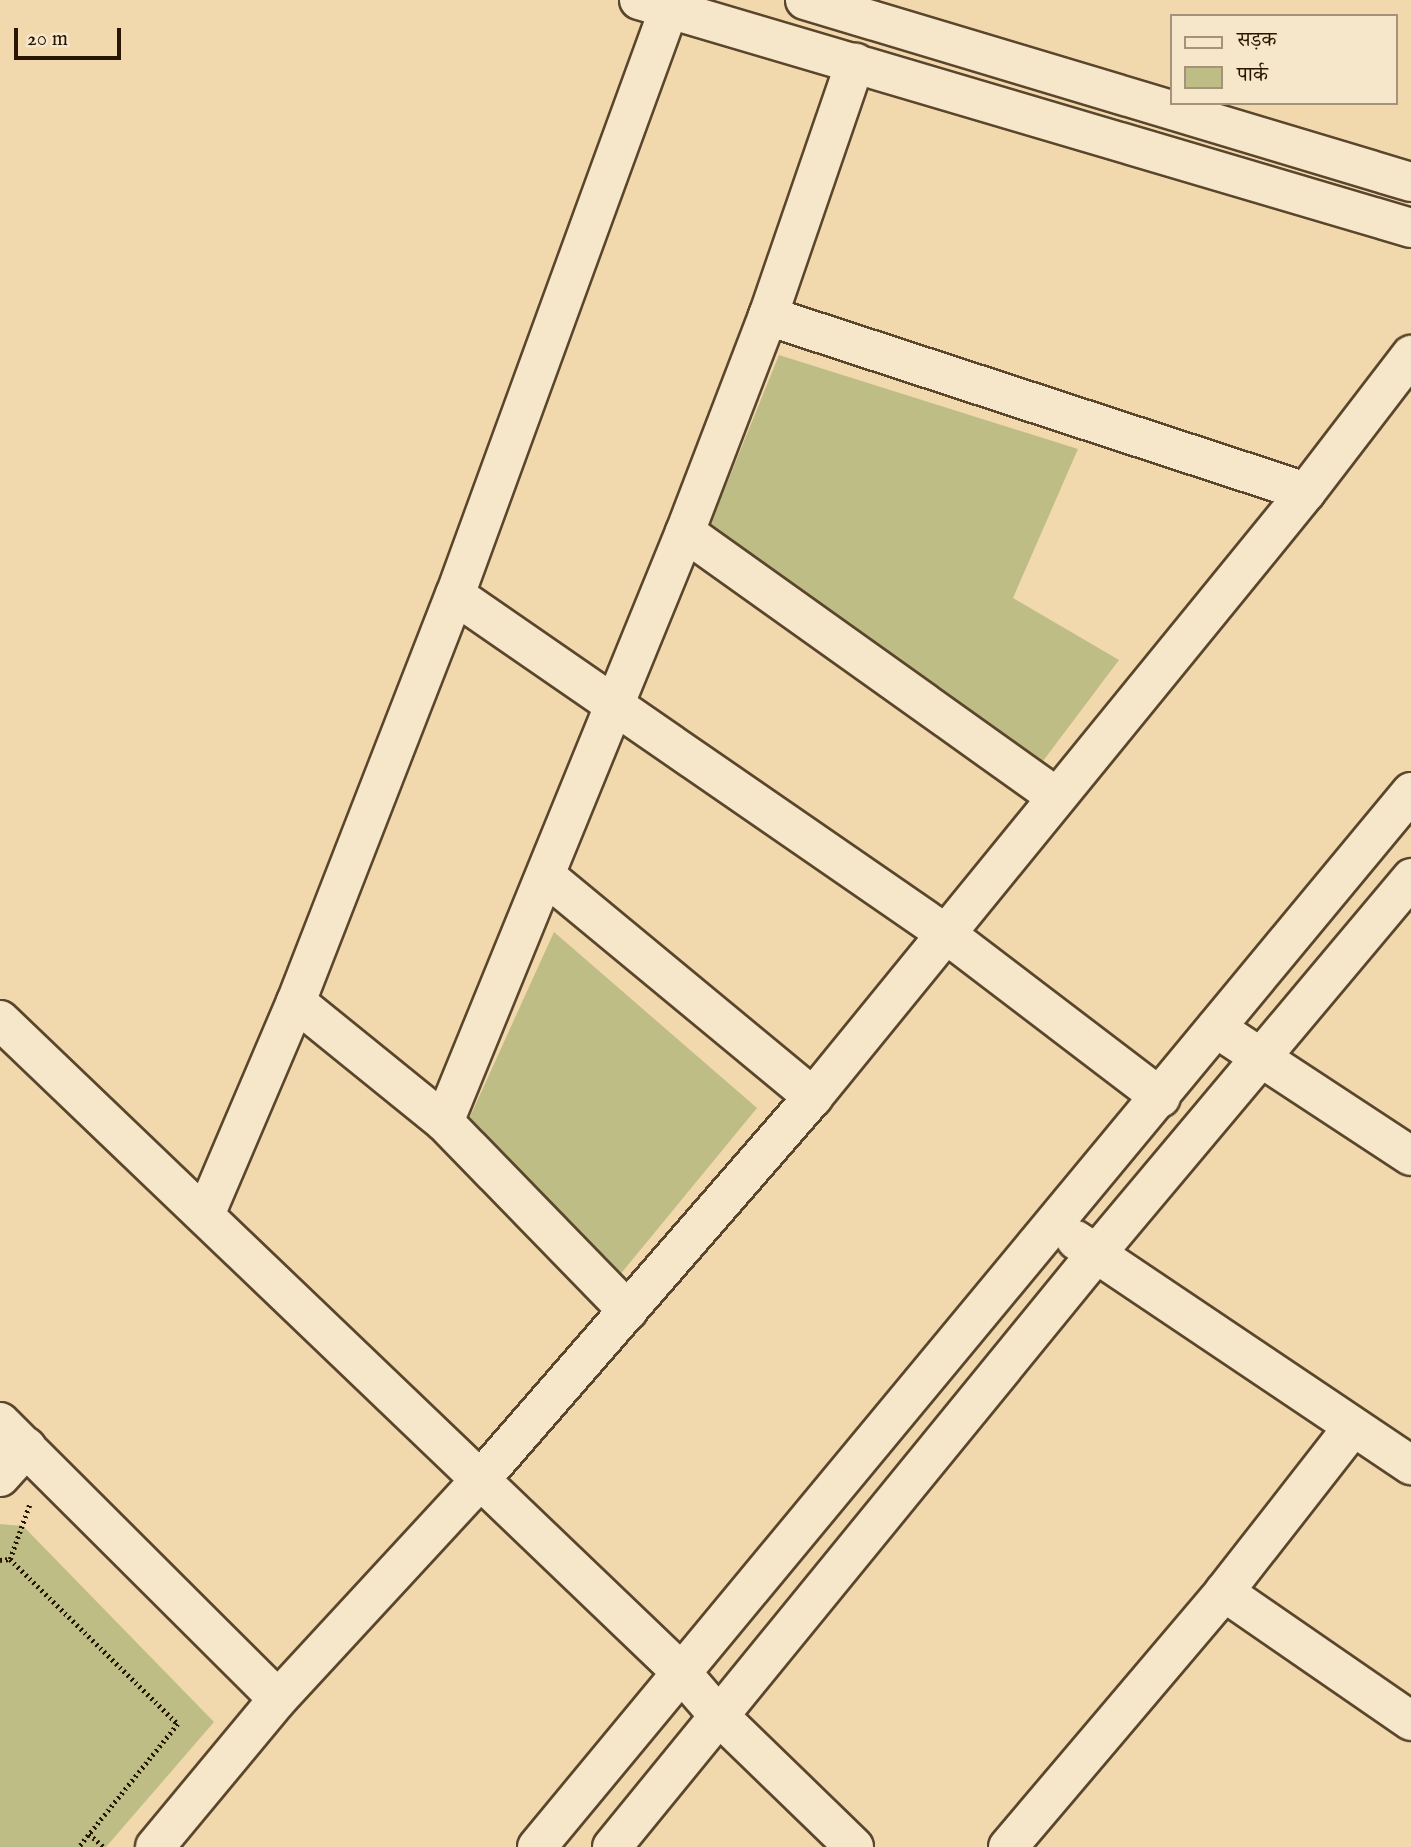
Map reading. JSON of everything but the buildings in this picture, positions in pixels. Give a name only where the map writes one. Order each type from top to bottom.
[{"type":"street","points":[[805,0],[1411,182]]},
{"type":"street","points":[[205,1215],[296,1002],[455,595],[654,4],[1411,228]]},
{"type":"street","points":[[444,1122],[685,532],[768,316],[855,63]]},
{"type":"street","points":[[1190,164],[1201,121]]},
{"type":"street","points":[[768,316],[1306,492]]},
{"type":"street","points":[[155,1847],[278,1699],[480,1480],[813,1097],[946,934],[1054,795],[1306,492],[1411,355]]},
{"type":"street","points":[[685,532],[1054,795]]},
{"type":"street","points":[[455,595],[946,934],[1161,1098]]},
{"type":"street","points":[[537,1847],[680,1671],[1161,1098],[1411,792]]},
{"type":"street","points":[[546,876],[813,1097]]},
{"type":"street","points":[[612,1847],[1096,1254],[1262,1060],[1411,878]]},
{"type":"street","points":[[296,1002],[444,1122],[628,1311]]},
{"type":"street","points":[[0,1020],[680,1671],[719,1716],[855,1847]]},
{"type":"street","points":[[1216,1028],[1411,1156]]},
{"type":"street","points":[[1054,1224],[1411,1465]]},
{"type":"street","points":[[1008,1847],[1224,1592],[1353,1427]]},
{"type":"street","points":[[0,1477],[24,1444],[278,1699]]},
{"type":"street","points":[[1224,1592],[1411,1721]]},
{"type":"path","points":[[10,1559],[24,1444]]},
{"type":"path","points":[[0,1560],[10,1559]]},
{"type":"path","points":[[10,1559],[178,1724],[79,1847]]},
{"type":"path","points":[[89,1834],[104,1847]]},
{"type":"green space","points":[[779,355],[1078,449],[1013,598],[1119,660],[1037,769],[707,532]]},
{"type":"green space","points":[[554,932],[757,1108],[614,1282],[463,1132]]},
{"type":"green space","points":[[0,1524],[23,1526],[214,1722],[106,1847],[0,1847]]}]
